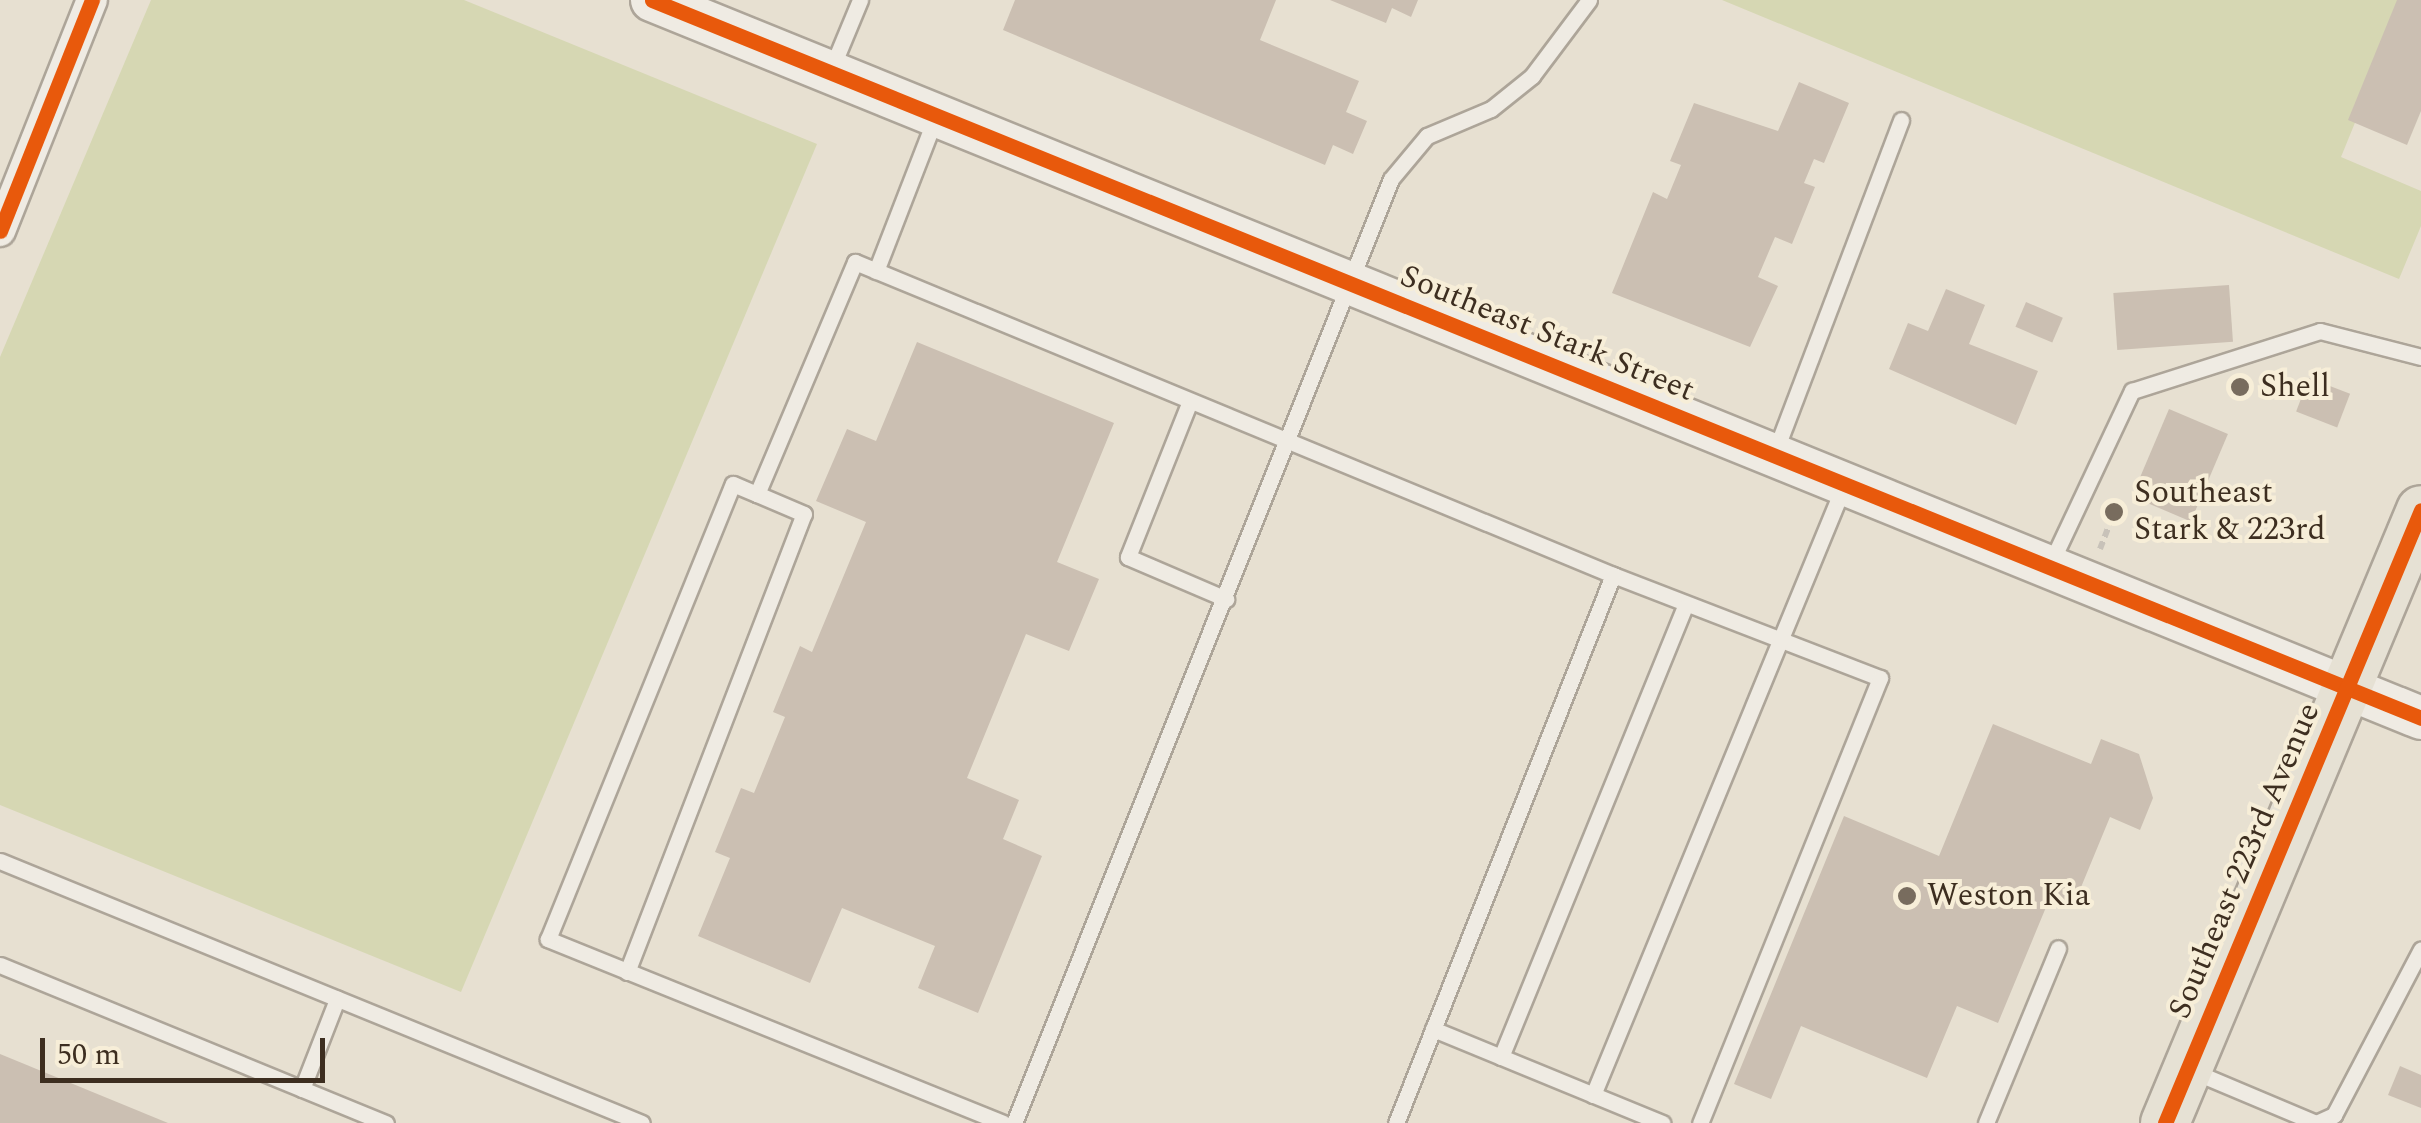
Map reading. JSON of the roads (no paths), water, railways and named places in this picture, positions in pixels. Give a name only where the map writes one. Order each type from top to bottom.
[{"type":"main road","name":"Southeast Stark Street","points":[[652,0],[2421,718]]},
{"type":"main road","name":"Southeast 223rd Avenue","points":[[2165,1123],[2421,510]]},
{"type":"street","points":[[0,231],[92,0]]},
{"type":"lane","points":[[830,73],[860,0]]},
{"type":"lane","points":[[1014,1123],[1406,152],[1510,96],[1558,52],[1589,0]]},
{"type":"lane","points":[[876,271],[936,116]]},
{"type":"lane","points":[[1774,455],[1901,120]]},
{"type":"lane","points":[[757,494],[855,262],[1685,607],[1781,638],[1880,678],[1700,1123]]},
{"type":"lane","points":[[2049,567],[2132,391],[2320,332],[2421,357]]},
{"type":"lane","points":[[1190,400],[1128,558],[1226,599]]},
{"type":"lane","points":[[627,972],[804,514],[733,484],[548,939],[627,972],[1003,1123]]},
{"type":"lane","points":[[1593,1094],[1844,484]]},
{"type":"lane","points":[[1396,1123],[1612,575]]},
{"type":"lane","points":[[1501,1057],[1685,607]]},
{"type":"lane","points":[[0,861],[642,1123]]},
{"type":"lane","points":[[1986,1123],[2058,948]]},
{"type":"lane","points":[[2187,1069],[2316,1123],[2334,1116],[2421,950]]},
{"type":"lane","points":[[0,966],[386,1123]]},
{"type":"lane","points":[[302,1089],[337,999]]},
{"type":"lane","points":[[1433,1029],[1662,1123]]},
{"type":"place","name":"Shell","points":[[2240,387]]},
{"type":"place","name":"Southeast Stark & 223rd","points":[[2114,512]]},
{"type":"place","name":"Weston Kia","points":[[1907,896]]}]
